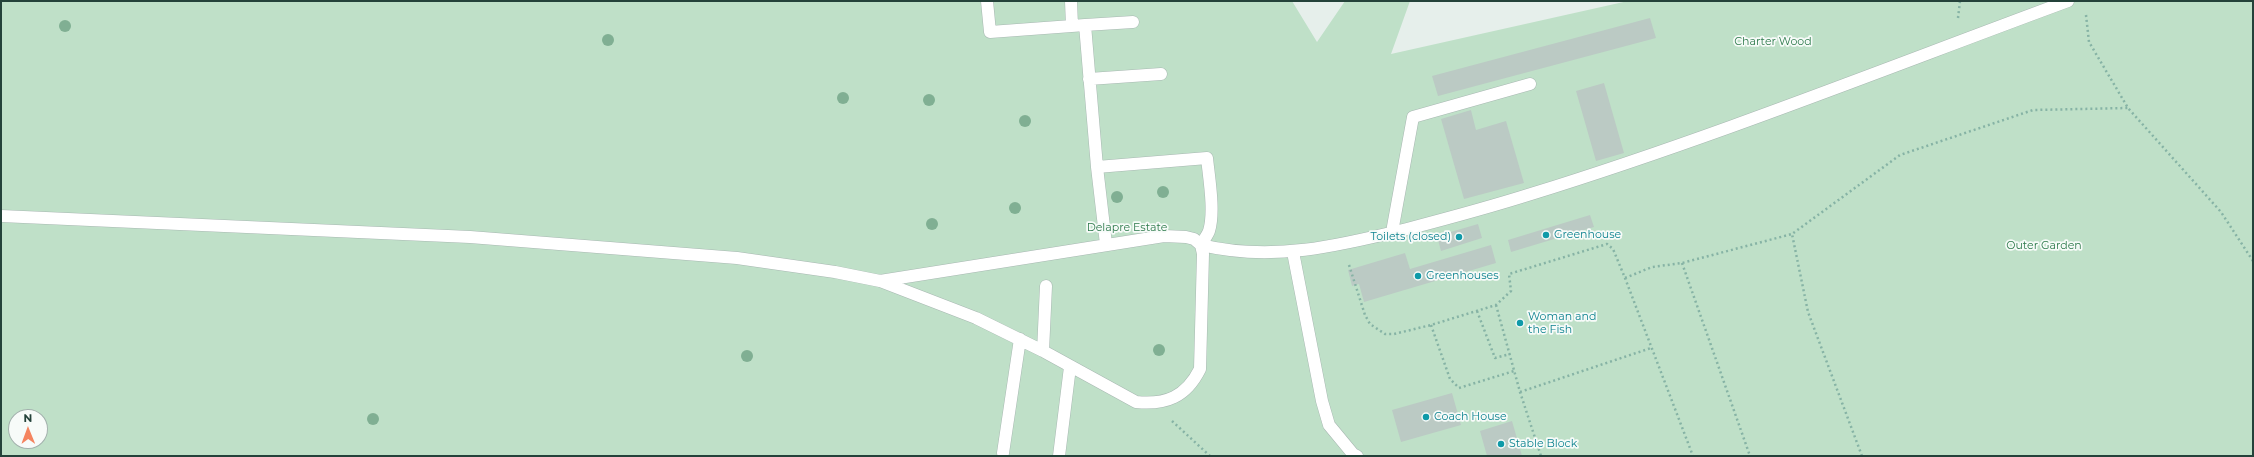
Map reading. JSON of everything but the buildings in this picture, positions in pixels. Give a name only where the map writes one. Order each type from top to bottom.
[{"type":"lane","points":[[987,1],[990,32],[1133,22]]},
{"type":"lane","points":[[1071,1],[1072,26]]},
{"type":"lane","points":[[880,281],[1164,236],[1186,236],[1194,239],[1201,245],[1230,252],[1293,252],[1344,245],[1481,210],[1622,166],[2068,1]]},
{"type":"lane","points":[[1085,25],[1097,167],[1106,244]]},
{"type":"lane","points":[[1089,79],[1161,74]]},
{"type":"lane","points":[[1392,232],[1413,117],[1530,84]]},
{"type":"lane","points":[[1,216],[470,237],[737,258],[880,281],[976,318],[1043,351],[1136,402],[1153,404],[1176,397],[1193,383],[1200,369],[1203,254],[1201,245],[1209,231],[1210,196],[1207,158],[1097,167]]},
{"type":"lane","points":[[1293,252],[1328,425],[1352,454],[1357,456]]},
{"type":"lane","points":[[1043,351],[1046,286]]},
{"type":"lane","points":[[1003,453],[1020,339]]},
{"type":"lane","points":[[1059,456],[1070,367]]},
{"type":"path","points":[[2085,8],[2089,42],[2128,108],[2221,212],[2253,261]]},
{"type":"path","points":[[1625,278],[1652,267],[1682,263],[1792,234],[1900,155],[2033,110],[2128,108]]},
{"type":"path","points":[[1792,234],[1808,312],[1862,456]]},
{"type":"path","points":[[1344,245],[1365,315],[1370,324],[1381,331],[1390,334],[1431,325],[1496,305],[1511,292],[1509,274],[1607,244],[1614,249],[1693,456]]},
{"type":"path","points":[[1682,263],[1750,456]]},
{"type":"path","points":[[1496,305],[1520,392],[1541,456]]},
{"type":"path","points":[[1477,311],[1495,358],[1510,354]]},
{"type":"path","points":[[1431,325],[1450,379],[1459,388],[1514,371]]},
{"type":"path","points":[[1520,392],[1652,348]]},
{"type":"path","points":[[1153,404],[1210,456]]},
{"type":"green space","name":"Delapre Estate","points":[[1,1],[1292,1],[1317,42],[1345,1],[1410,1],[1391,54],[1628,1],[2253,1],[2253,456],[1,456]]},
{"type":"place","name":"Greenhouse","points":[[1546,235]]},
{"type":"place","name":"Toilets (closed)","points":[[1459,237]]},
{"type":"place","name":"Greenhouses","points":[[1418,276]]},
{"type":"place","name":"Woman and the Fish","points":[[1520,323]]},
{"type":"place","name":"Coach House","points":[[1426,417]]},
{"type":"place","name":"Stable Block","points":[[1501,444]]},
{"type":"park label","name":"Charter Wood","points":[[1773,42]]},
{"type":"park label","name":"Outer Garden","points":[[2044,246]]}]
